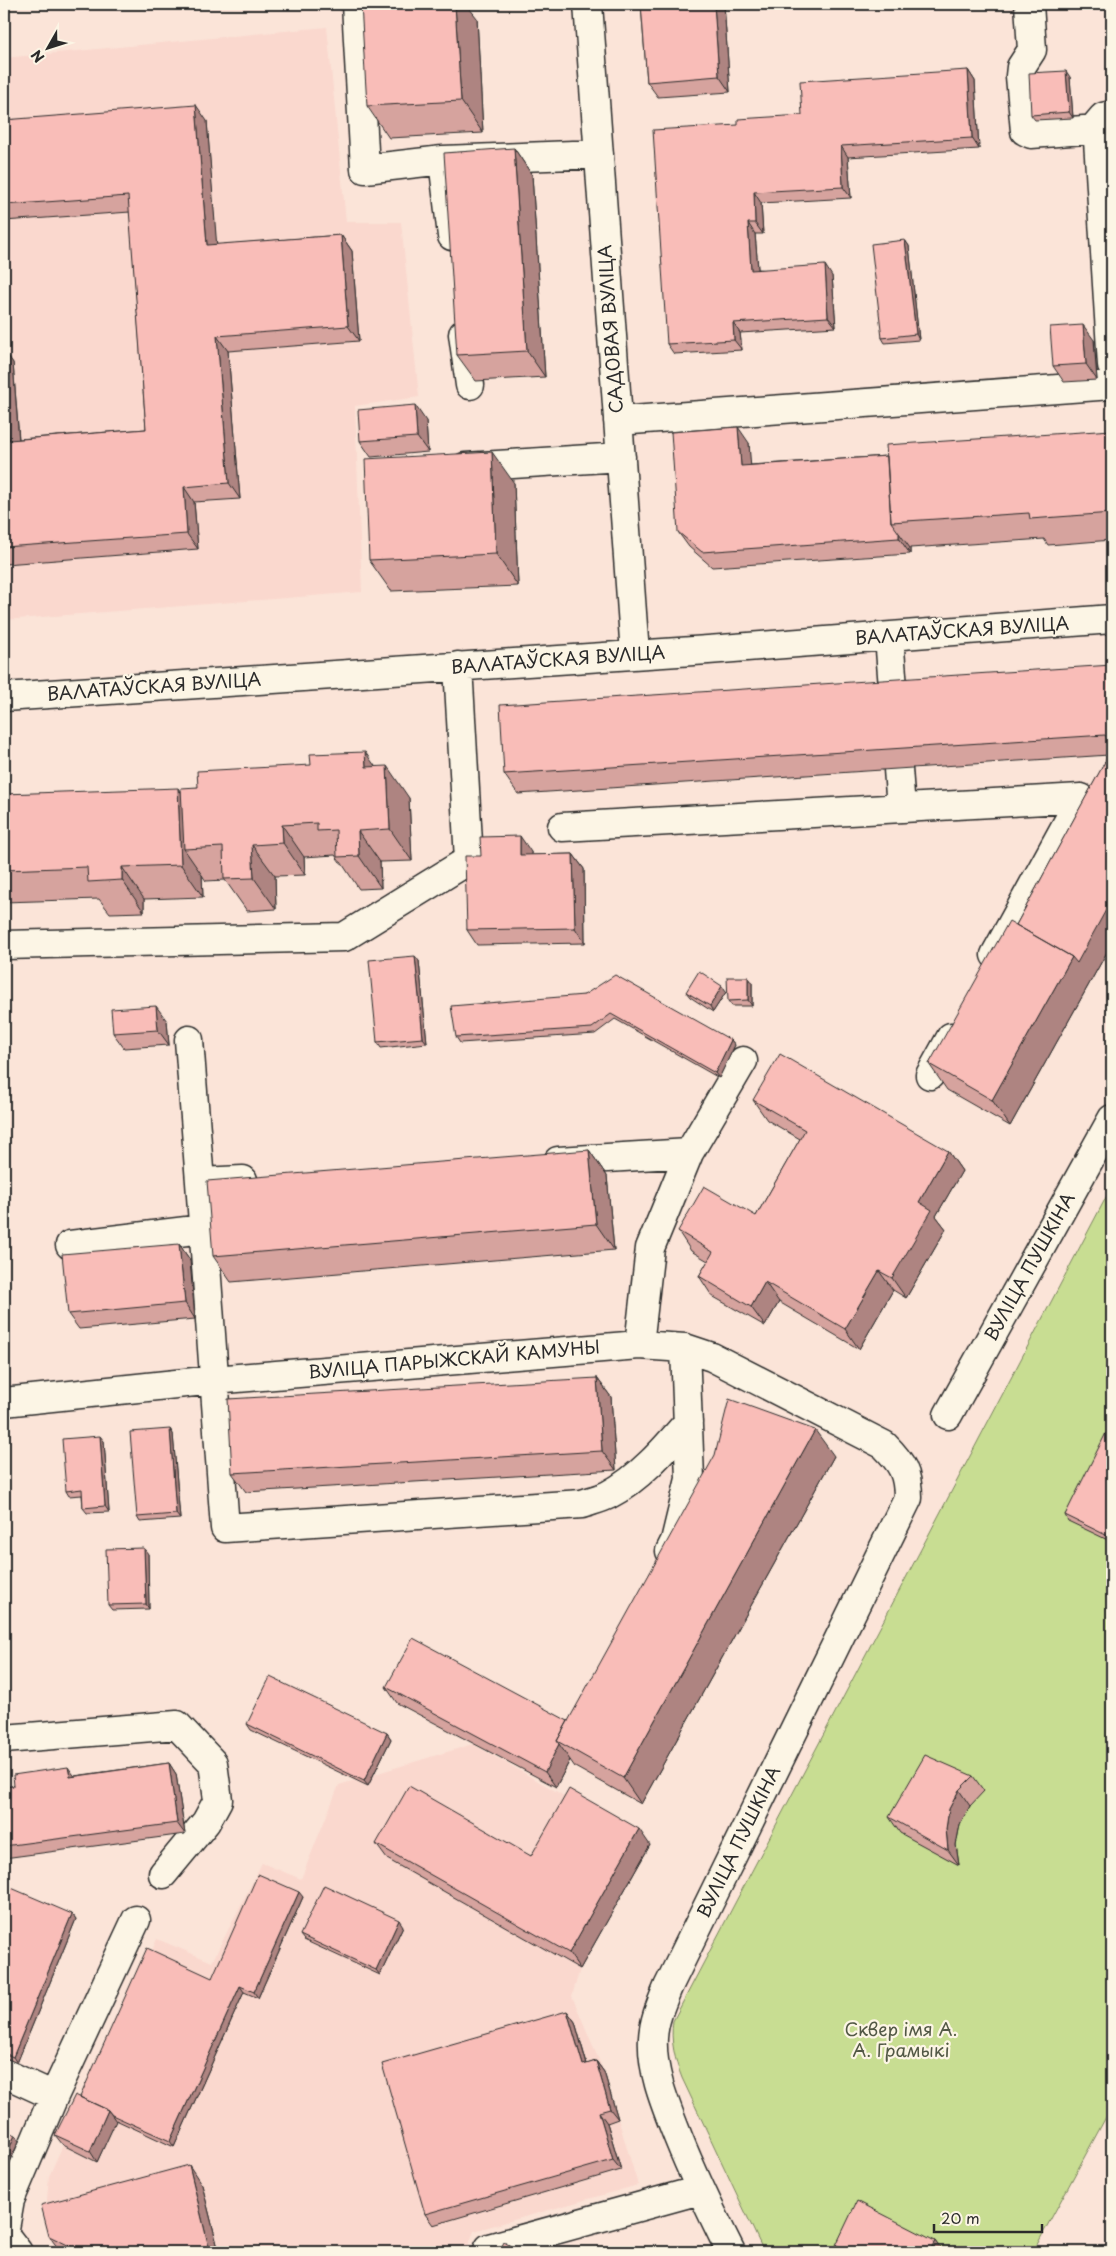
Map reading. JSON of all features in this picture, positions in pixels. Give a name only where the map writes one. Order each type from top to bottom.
[{"type":"street","points":[[356,4],[365,169],[443,160],[599,154]]},
{"type":"street","name":"САДОВАЯ ВУЛІЦА","points":[[588,4],[635,654]]},
{"type":"street","points":[[1029,4],[1032,50],[1021,68],[1020,76],[1025,130],[1031,134],[1105,122],[1112,365]]},
{"type":"street","points":[[443,160],[454,258]]},
{"type":"street","points":[[460,307],[470,385]]},
{"type":"street","points":[[618,421],[1112,385]]},
{"type":"street","points":[[436,469],[621,457]]},
{"type":"street","name":"ВАЛАТАЎСКАЯ ВУЛІЦА","points":[[4,697],[889,637],[1112,619]]},
{"type":"street","points":[[889,637],[894,700]]},
{"type":"street","points":[[4,944],[344,937],[469,860],[458,666]]},
{"type":"street","points":[[898,768],[901,808]]},
{"type":"street","points":[[562,827],[1081,798],[982,980]]},
{"type":"street","points":[[930,1075],[963,1014]]},
{"type":"street","points":[[189,1040],[225,1528],[582,1504],[607,1496],[624,1485],[670,1443],[688,1422]]},
{"type":"street","points":[[639,1345],[650,1248],[689,1153],[743,1061]]},
{"type":"street","name":"ВУЛІЦА ПУШКІНА","points":[[948,1415],[1112,1119]]},
{"type":"street","points":[[529,1162],[689,1153]]},
{"type":"street","points":[[200,1182],[270,1178]]},
{"type":"street","points":[[70,1245],[203,1229]]},
{"type":"street","name":"ВУЛІЦА ПАРЫЖСКАЙ КАМУНЫ","points":[[4,1402],[214,1380],[639,1345],[685,1348],[712,1357],[884,1445]]},
{"type":"street","points":[[656,1576],[675,1541],[690,1479],[685,1348]]},
{"type":"street","name":"ВУЛІЦА ПУШКІНА","points":[[731,2252],[700,2190],[663,2100],[655,2070],[653,2039],[657,2014],[668,1987],[908,1498],[907,1481],[903,1467],[884,1445]]},
{"type":"street","points":[[4,1739],[177,1725],[214,1762],[218,1800],[206,1822],[163,1874]]},
{"type":"street","points":[[18,2252],[4,2234],[7,2198],[136,1920]]},
{"type":"street","points":[[4,2073],[54,2096]]},
{"type":"street","points":[[487,2252],[489,2248],[700,2190]]},
{"type":"shaded area","points":[[327,27],[346,222],[401,222],[419,397],[355,406],[362,592],[4,620],[4,58]]},
{"type":"shaded area","points":[[473,1744],[650,1845],[580,1969],[572,1996],[604,2072],[638,2185],[474,2231],[466,2252],[55,2252],[46,2211],[49,2176],[63,2145],[97,2161],[116,2121],[83,2106],[157,1939],[212,1962],[262,1863],[301,1879],[339,1785]]},
{"type":"green space","name":"Сквер імя А. А. Грамыкі","points":[[1112,1186],[1112,2106],[1033,2252],[764,2252],[682,2078],[674,2050],[672,2036],[673,2021]]},
{"type":"building","points":[[361,4],[455,4],[461,101],[367,106]]},
{"type":"building","points":[[641,4],[714,4],[719,76],[647,82]]},
{"type":"building","points":[[968,70],[972,138],[841,146],[843,187],[754,192],[755,223],[748,223],[751,270],[825,265],[828,317],[733,323],[734,340],[667,344],[653,130],[738,125],[738,119],[802,115],[800,81]]},
{"type":"building","points":[[1066,71],[1069,112],[1031,115],[1029,73]]},
{"type":"building","points":[[196,105],[207,245],[341,235],[348,326],[217,336],[229,483],[184,487],[187,534],[4,547],[4,369],[9,440],[146,429],[128,196],[4,205],[4,120]]},
{"type":"building","points":[[514,148],[527,351],[457,355],[444,153]]},
{"type":"building","points":[[905,240],[916,334],[882,338],[871,244]]},
{"type":"building","points":[[1083,325],[1086,364],[1053,366],[1050,327]]},
{"type":"building","points":[[415,405],[417,437],[360,441],[358,410]]},
{"type":"building","points":[[738,427],[741,466],[887,456],[891,522],[899,533],[899,538],[702,552],[678,532],[671,432]]},
{"type":"building","points":[[1112,430],[1112,513],[1030,519],[1029,513],[891,522],[886,445]]},
{"type":"building","points":[[492,452],[496,554],[369,560],[365,459]]},
{"type":"building","points":[[1112,665],[1112,744],[1105,735],[504,774],[500,705]]},
{"type":"building","points":[[1112,749],[1112,899],[1077,963],[1072,957],[1016,925]]},
{"type":"building","points":[[365,752],[366,767],[387,766],[390,829],[358,831],[359,856],[337,857],[336,830],[317,831],[317,823],[282,825],[283,843],[252,845],[254,878],[224,879],[223,847],[184,849],[181,788],[198,787],[197,771],[311,765],[310,754]]},
{"type":"building","points":[[178,788],[181,865],[122,867],[122,880],[88,882],[87,867],[4,870],[4,794]]},
{"type":"building","points":[[520,836],[520,855],[573,854],[575,928],[467,930],[465,856],[481,856],[480,837]]},
{"type":"building","points":[[1009,921],[1072,957],[992,1100],[929,1064]]},
{"type":"building","points":[[415,956],[423,1038],[377,1042],[369,960]]},
{"type":"building","points":[[699,971],[722,986],[710,1006],[686,992]]},
{"type":"building","points":[[615,975],[731,1040],[715,1073],[611,1014],[592,1028],[456,1037],[451,1006],[584,995]]},
{"type":"building","points":[[727,977],[748,977],[748,1000],[728,1001]]},
{"type":"building","points":[[156,1006],[158,1030],[113,1033],[111,1009]]},
{"type":"building","points":[[780,1054],[948,1151],[919,1202],[932,1210],[892,1278],[879,1271],[845,1329],[765,1282],[751,1307],[699,1276],[713,1252],[678,1231],[704,1186],[756,1216],[805,1130],[753,1100]]},
{"type":"building","points":[[589,1150],[596,1224],[213,1256],[207,1181]]},
{"type":"building","points":[[179,1244],[185,1303],[68,1314],[62,1254]]},
{"type":"building","points":[[597,1378],[602,1451],[232,1473],[228,1399]]},
{"type":"building","points":[[729,1399],[815,1430],[623,1778],[557,1741],[715,1455]]},
{"type":"building","points":[[170,1429],[176,1514],[137,1517],[130,1432]]},
{"type":"building","points":[[1106,1433],[1112,1436],[1112,1534],[1110,1537],[1065,1515]]},
{"type":"building","points":[[100,1436],[105,1506],[83,1508],[82,1489],[66,1491],[62,1439]]},
{"type":"building","points":[[144,1548],[146,1604],[108,1605],[106,1549]]},
{"type":"building","points":[[413,1638],[568,1721],[557,1741],[559,1744],[545,1772],[386,1687]]},
{"type":"building","points":[[270,1677],[387,1733],[364,1781],[247,1724]]},
{"type":"building","points":[[925,1755],[973,1776],[959,1790],[949,1809],[946,1829],[948,1850],[889,1817]]},
{"type":"building","points":[[169,1763],[177,1823],[4,1846],[4,1787],[14,1786],[13,1775],[68,1767],[70,1777]]},
{"type":"building","points":[[409,1786],[531,1856],[569,1789],[639,1829],[569,1953],[376,1844]]},
{"type":"building","points":[[258,1874],[299,1892],[254,1992],[240,1986],[170,2141],[112,2115],[108,2110],[80,2097],[147,1948],[212,1978]]},
{"type":"building","points":[[324,1885],[399,1920],[376,1970],[300,1935]]},
{"type":"building","points":[[9,1887],[72,1914],[13,2057],[4,2053],[4,1900]]},
{"type":"building","points":[[567,2011],[583,2065],[596,2061],[610,2109],[599,2112],[613,2160],[425,2214],[382,2064]]},
{"type":"building","points":[[75,2095],[108,2110],[90,2151],[55,2135]]},
{"type":"building","points":[[4,2130],[15,2135],[4,2160]]},
{"type":"building","points":[[189,2165],[210,2252],[75,2252],[74,2248],[49,2236],[41,2205]]},
{"type":"building","points":[[857,2201],[935,2241],[929,2252],[851,2252],[836,2245]]},
{"type":"building","points":[[504,2242],[521,2252],[499,2252]]}]
